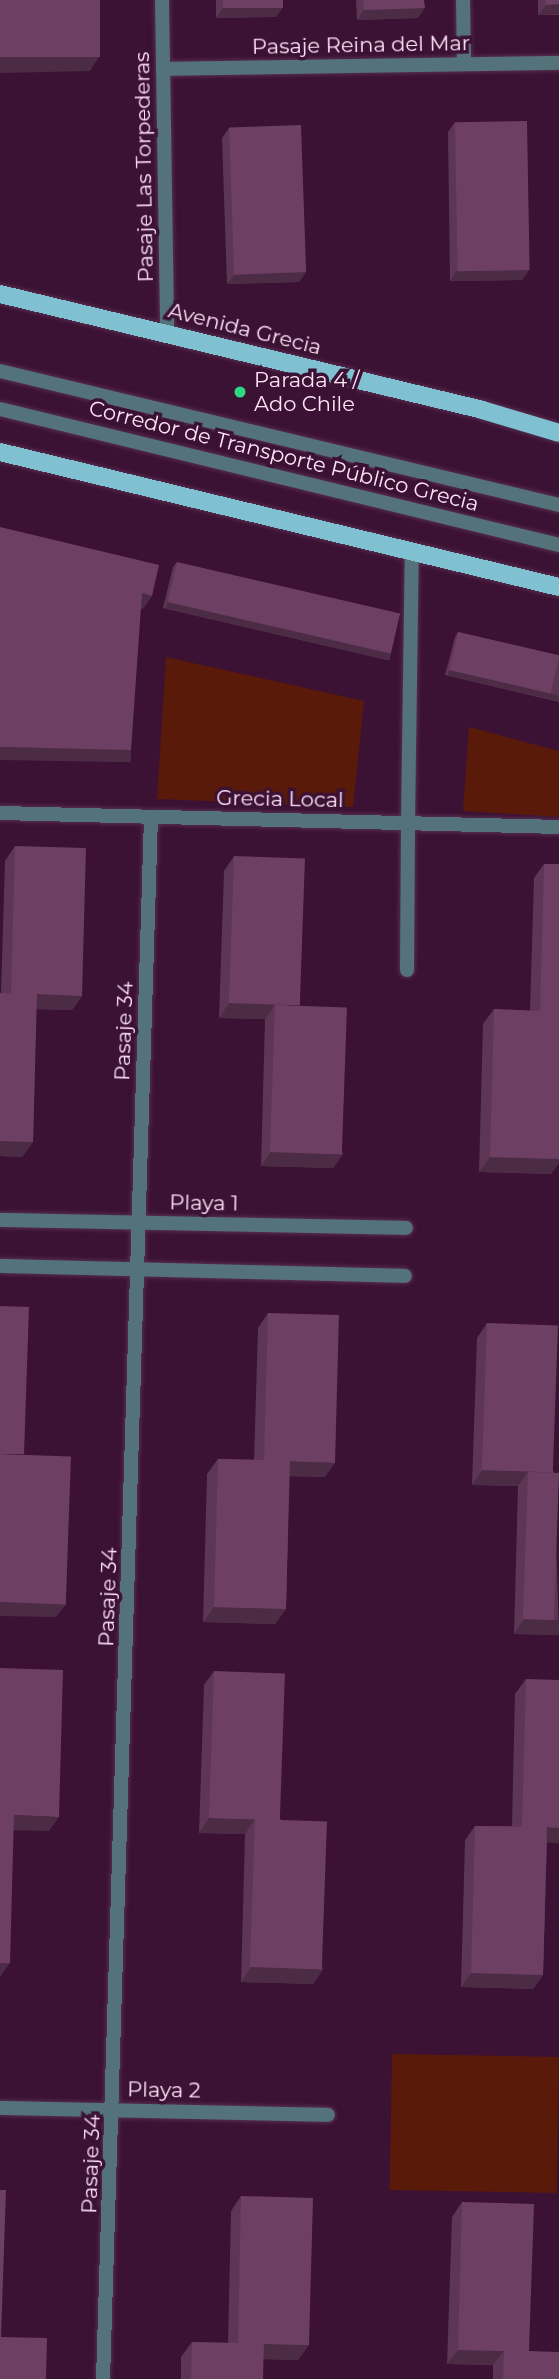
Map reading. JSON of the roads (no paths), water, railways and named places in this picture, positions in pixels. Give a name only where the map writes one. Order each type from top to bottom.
[{"type":"main road","name":"Avenida Grecia","points":[[0,294],[482,410],[559,433]]},
{"type":"main road","points":[[0,452],[559,587]]},
{"type":"street","name":"Pasaje Las Torpederas","points":[[162,0],[167,333]]},
{"type":"street","points":[[463,0],[464,64]]},
{"type":"street","name":"Pasaje Reina del Mar","points":[[163,69],[559,63]]},
{"type":"street","name":"Corredor de Transporte Público Grecia","points":[[0,371],[559,505]]},
{"type":"street","name":"Corredor de Transporte Público Grecia","points":[[0,409],[559,545]]},
{"type":"street","points":[[407,970],[412,551]]},
{"type":"street","name":"Grecia Local","points":[[0,813],[559,828]]},
{"type":"street","name":"Pasaje 34","points":[[103,2379],[114,2110],[151,817]]},
{"type":"street","name":"Playa 1","points":[[0,1220],[407,1228]]},
{"type":"street","points":[[0,1265],[405,1276]]},
{"type":"street","name":"Playa 2","points":[[0,2108],[328,2115]]},
{"type":"place","name":"Parada 4 / Ado Chile","points":[[240,392]]}]
